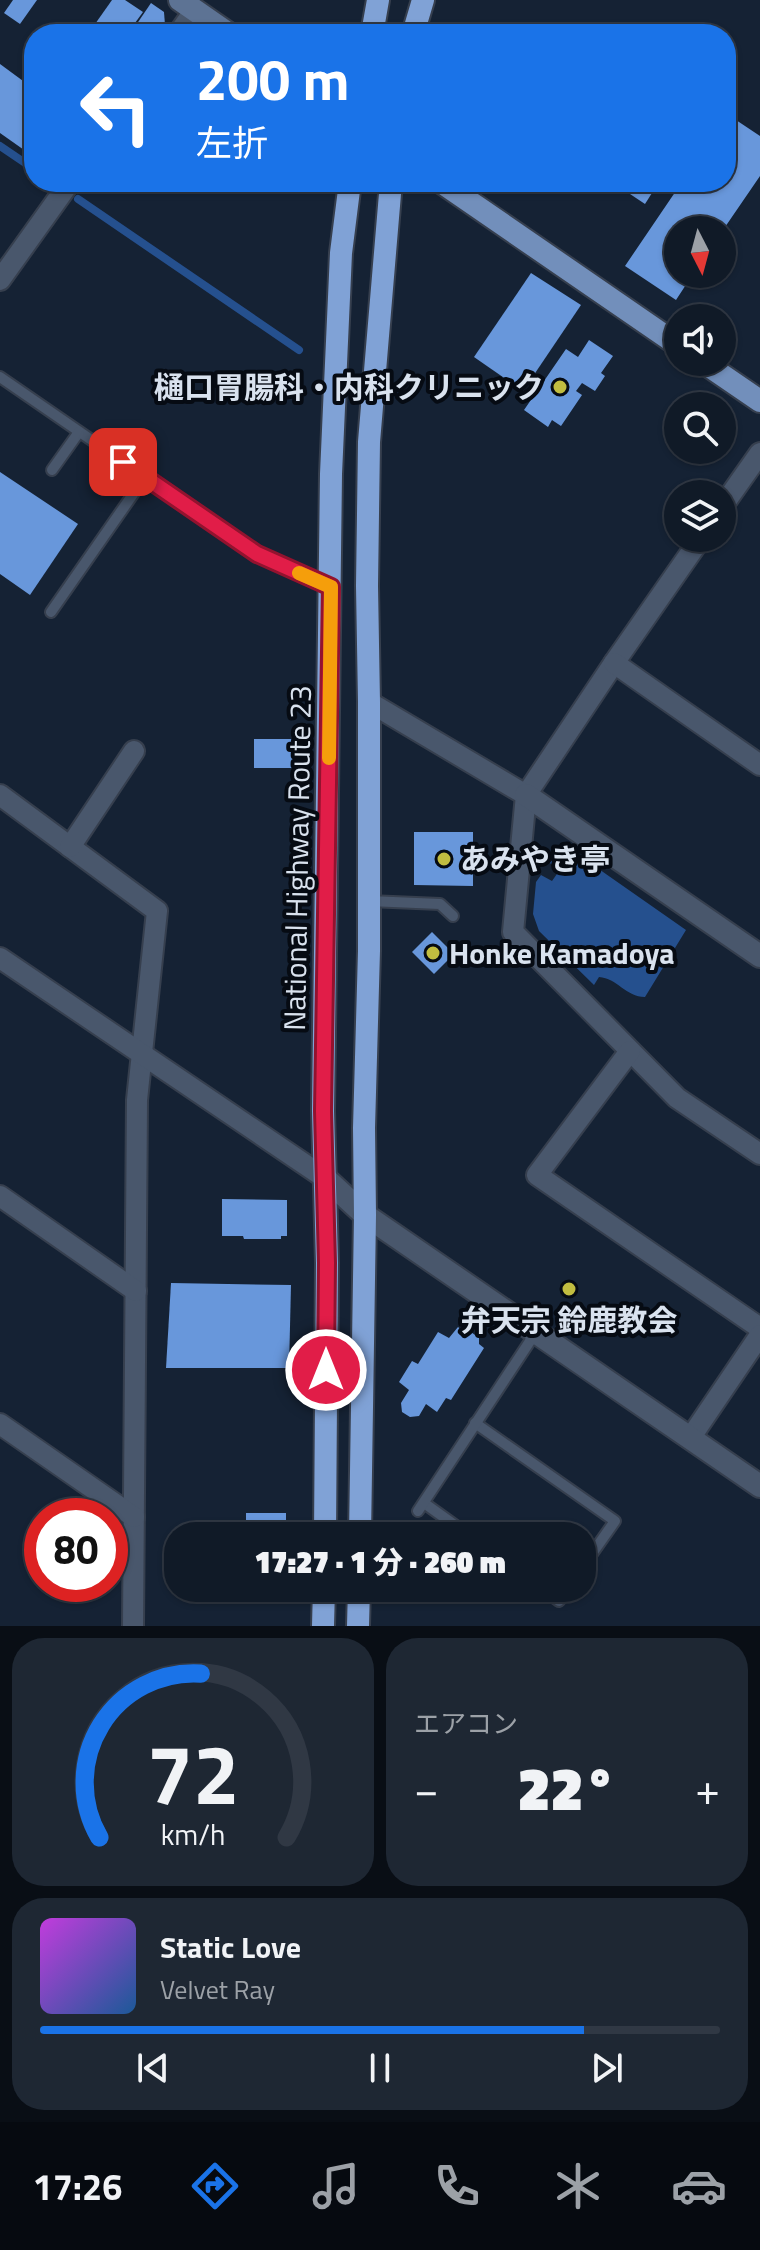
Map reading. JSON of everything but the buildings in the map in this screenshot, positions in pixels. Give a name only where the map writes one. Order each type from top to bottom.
[{"type":"highway","points":[[374,24],[378,0]]},
{"type":"highway","points":[[416,24],[423,0]]},
{"type":"highway","name":"National Highway Route 23","points":[[325,1522],[327,1263],[323,1111],[333,396],[341,253],[349,192]]},
{"type":"highway","points":[[360,1522],[369,901],[369,442],[390,192]]},
{"type":"highway","points":[[323,1626],[324,1602]]},
{"type":"highway","points":[[358,1626],[359,1602]]},
{"type":"main road","points":[[184,3],[214,24]]},
{"type":"main road","points":[[456,192],[664,335]]},
{"type":"main road","points":[[723,376],[760,401]]},
{"type":"street","points":[[180,24],[184,3]]},
{"type":"street","points":[[0,280],[63,192]]},
{"type":"street","points":[[736,487],[760,453]]},
{"type":"street","points":[[691,552],[526,795],[513,932],[677,1098],[760,1154]]},
{"type":"street","points":[[614,663],[760,765]]},
{"type":"street","points":[[369,702],[526,795],[760,956]]},
{"type":"street","points":[[70,847],[134,751]]},
{"type":"street","points":[[0,795],[157,911],[137,1100],[133,1626]]},
{"type":"street","points":[[0,958],[325,1178],[365,1215],[760,1486]]},
{"type":"street","points":[[630,1051],[537,1175],[760,1328]]},
{"type":"street","points":[[0,1196],[136,1291]]},
{"type":"street","points":[[691,1437],[760,1335]]},
{"type":"street","points":[[0,1424],[134,1517]]},
{"type":"lane","points":[[0,377],[257,554],[331,587]]},
{"type":"lane","points":[[52,470],[79,432]]},
{"type":"lane","points":[[51,612],[145,477]]},
{"type":"lane","points":[[369,901],[440,904],[453,916]]},
{"type":"lane","points":[[446,1522],[421,1507],[537,1331]]},
{"type":"lane","points":[[475,1423],[615,1521],[596,1548]]},
{"type":"water","points":[[563,844],[686,930],[645,997],[632,994],[605,978],[599,977],[594,985],[539,931],[533,914],[536,882],[541,875],[552,881],[559,871],[550,863]]},
{"type":"waterway","points":[[0,146],[24,162]]},
{"type":"waterway","points":[[78,199],[299,350]]},
{"type":"slow traffic","points":[[299,573],[331,587],[329,758]]},
{"type":"place","name":"樋口胃腸科・内科クリニック","points":[[560,387]]},
{"type":"place","name":"あみやき亭","points":[[444,859]]},
{"type":"place","name":"Honke Kamadoya","points":[[433,953]]},
{"type":"place","name":"弁天宗 鈴鹿教会","points":[[569,1289]]},
{"type":"route","points":[[123,462],[257,554],[331,587],[323,1111],[326,1370]]}]
